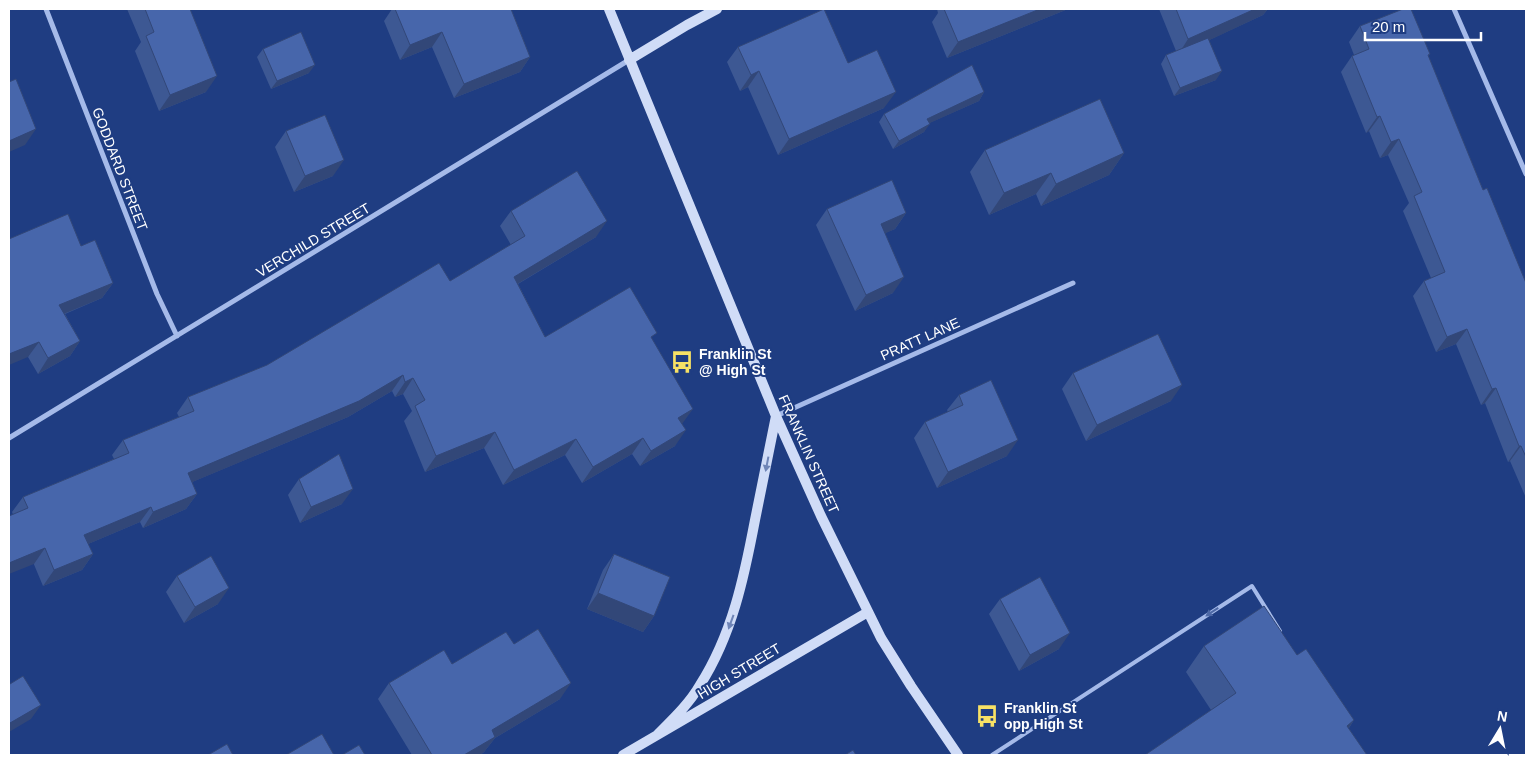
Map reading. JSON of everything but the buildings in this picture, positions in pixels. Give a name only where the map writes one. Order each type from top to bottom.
[{"type":"main road","name":"FRANKLIN STREET","points":[[609,9],[776,416],[821,516],[868,612],[895,660],[958,755]]},
{"type":"main road","points":[[629,60],[717,9]]},
{"type":"main road","points":[[658,734],[684,707],[700,686],[715,660],[729,626],[742,588],[776,416]]},
{"type":"main road","name":"HIGH STREET","points":[[623,755],[868,612]]},
{"type":"street","name":"GODDARD STREET","points":[[46,9],[157,294],[177,336]]},
{"type":"street","points":[[1454,9],[1526,174]]},
{"type":"street","name":"VERCHILD STREET","points":[[9,438],[629,60]]},
{"type":"street","name":"PRATT LANE","points":[[776,416],[1073,283]]},
{"type":"lane","points":[[992,755],[1252,586],[1284,637]]},
{"type":"place","name":"Franklin St @ High St","points":[[682,362]]},
{"type":"place","name":"Franklin St opp High St","points":[[987,716]]}]
